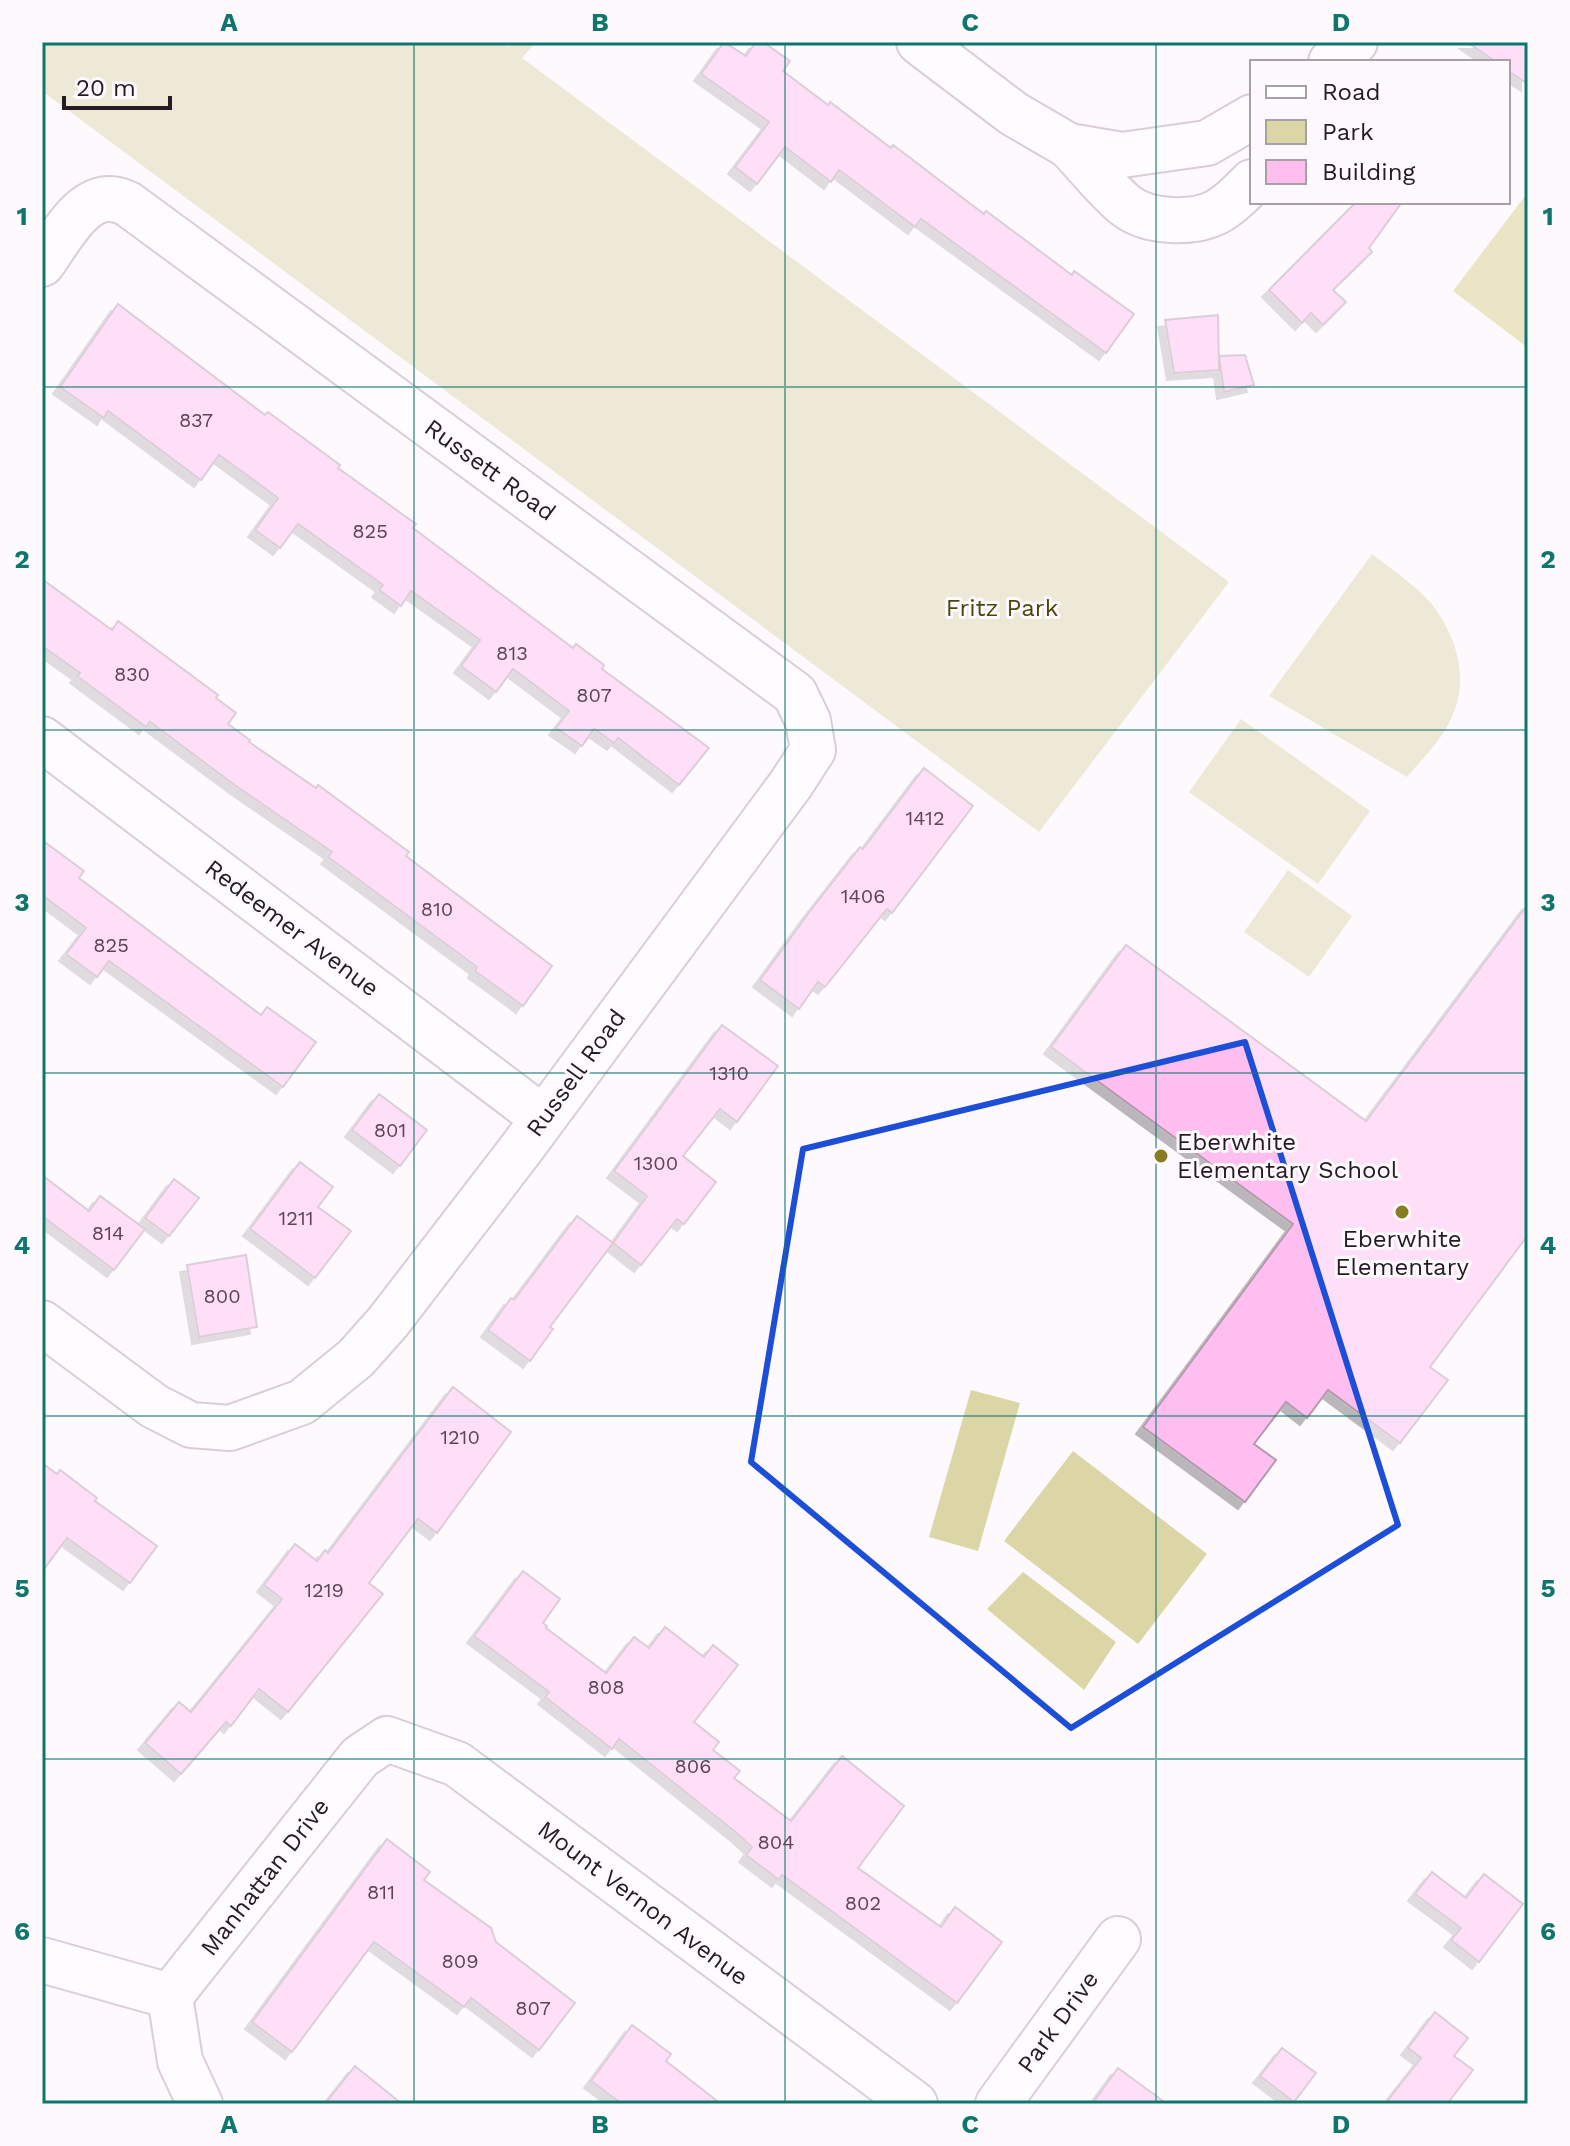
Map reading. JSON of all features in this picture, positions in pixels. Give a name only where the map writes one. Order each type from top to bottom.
[{"type":"street","points":[[919,42],[1014,114],[1069,146],[1124,204],[1140,215],[1158,220],[1196,221],[1235,201],[1250,184]]},
{"type":"street","points":[[1334,60],[1356,42]]},
{"type":"street","points":[[1344,60],[1356,42]]},
{"type":"street","points":[[1069,146],[1122,155],[1207,143],[1250,118]]},
{"type":"street","name":"Russett Road","points":[[42,264],[87,206],[101,198],[122,200],[141,213],[795,694],[808,721],[813,750],[791,784]]},
{"type":"street","name":"Redeemer Avenue","points":[[42,739],[543,1118]]},
{"type":"street","name":"Russell Road","points":[[42,1323],[154,1406],[191,1425],[230,1428],[302,1402],[356,1358],[388,1322],[791,784]]},
{"type":"street","name":"Mount Vernon Avenue","points":[[360,1757],[387,1739],[457,1764],[915,2104]]},
{"type":"street","name":"Manhattan Drive","points":[[170,1996],[360,1757]]},
{"type":"street","name":"Park Drive","points":[[998,2104],[1118,1939]]},
{"type":"street","points":[[42,1960],[170,1996],[180,2061],[200,2104]]},
{"type":"highlighted area","points":[[1245,1042],[1398,1525],[1071,1728],[751,1462],[803,1149]]},
{"type":"green space","name":"Fritz Park","points":[[42,42],[503,42],[509,47],[514,42],[536,42],[522,58],[1229,582],[1039,832],[42,91]]},
{"type":"green space","points":[[1372,554],[1430,602],[1448,630],[1458,660],[1460,676],[1456,707],[1435,744],[1407,777],[1269,696]]},
{"type":"green space","points":[[1241,719],[1370,811],[1318,884],[1189,792]]},
{"type":"green space","points":[[1288,870],[1352,916],[1309,977],[1244,932]]},
{"type":"green space","points":[[971,1390],[1020,1403],[978,1551],[929,1537]]},
{"type":"green space","points":[[1073,1451],[1207,1554],[1138,1644],[1004,1541]]},
{"type":"green space","points":[[1023,1572],[1116,1642],[1084,1690],[987,1609]]},
{"type":"shaded area","points":[[1528,192],[1528,348],[1453,291]]},
{"type":"building","points":[[724,42],[746,56],[756,42],[763,42],[790,61],[783,71],[828,105],[830,102],[891,148],[893,145],[984,214],[986,211],[1072,275],[1074,271],[1134,314],[1106,353],[921,219],[915,227],[839,170],[831,182],[785,147],[757,184],[735,167],[769,122],[701,74]]},
{"type":"building","points":[[1467,42],[1528,42],[1528,84],[1510,72],[1510,60],[1493,60]]},
{"type":"building","points":[[1354,204],[1401,204],[1369,248],[1372,252],[1333,290],[1346,302],[1323,325],[1311,313],[1302,323],[1269,290]]},
{"type":"building","points":[[118,304],[265,415],[268,412],[340,465],[338,468],[416,524],[413,528],[573,648],[576,644],[604,665],[602,669],[709,748],[679,785],[618,738],[614,743],[594,729],[582,746],[556,728],[569,711],[513,669],[496,692],[461,666],[480,640],[411,591],[401,606],[379,590],[383,585],[298,524],[280,548],[255,530],[278,498],[219,455],[201,480],[108,411],[104,418],[60,387]]},
{"type":"building","points":[[1218,315],[1219,370],[1174,373],[1165,320]]},
{"type":"building","points":[[1245,355],[1254,385],[1224,392],[1219,356]]},
{"type":"building","points":[[42,579],[112,630],[118,621],[218,695],[216,698],[236,713],[228,724],[249,742],[316,788],[318,785],[409,852],[406,856],[552,966],[523,1006],[475,971],[477,967],[328,857],[332,852],[150,722],[146,727],[42,646]]},
{"type":"building","points":[[924,768],[973,806],[892,913],[887,909],[825,987],[818,982],[799,1009],[760,980],[810,911],[860,847],[863,849]]},
{"type":"building","points":[[42,840],[84,871],[79,878],[261,1015],[267,1007],[316,1042],[283,1087],[109,961],[97,977],[66,954],[86,928],[42,895]]},
{"type":"building","name":"Eberwhite Elementary","points":[[1528,904],[1528,1235],[1430,1367],[1448,1380],[1400,1443],[1328,1390],[1307,1418],[1286,1402],[1254,1444],[1276,1460],[1245,1502],[1143,1427],[1293,1224],[1051,1047],[1126,945],[1366,1121]]},
{"type":"building","points":[[722,1025],[778,1066],[737,1122],[720,1109],[683,1156],[716,1182],[684,1224],[677,1219],[641,1265],[613,1243],[647,1196],[614,1171]]},
{"type":"building","points":[[379,1094],[427,1130],[400,1166],[352,1130]]},
{"type":"building","points":[[300,1162],[333,1187],[318,1207],[351,1231],[315,1278],[250,1229]]},
{"type":"building","points":[[42,1175],[89,1211],[100,1196],[145,1229],[114,1270],[42,1216]]},
{"type":"building","points":[[174,1179],[199,1198],[169,1236],[145,1218]]},
{"type":"building","points":[[577,1216],[613,1243],[550,1327],[553,1329],[530,1361],[488,1330]]},
{"type":"building","points":[[246,1255],[257,1327],[199,1337],[187,1265]]},
{"type":"building","points":[[453,1387],[511,1432],[437,1533],[418,1519],[369,1583],[383,1594],[288,1712],[259,1689],[231,1726],[226,1722],[181,1774],[145,1743],[179,1702],[191,1712],[282,1599],[264,1585],[295,1544],[317,1561],[325,1550],[328,1553]]},
{"type":"building","points":[[42,1463],[57,1474],[60,1470],[97,1498],[95,1501],[157,1546],[130,1583],[67,1538],[42,1572]]},
{"type":"building","points":[[523,1571],[560,1599],[543,1623],[546,1628],[606,1673],[634,1637],[649,1648],[665,1627],[704,1657],[713,1645],[738,1665],[694,1722],[719,1742],[713,1750],[740,1771],[734,1778],[791,1821],[842,1756],[904,1806],[858,1868],[941,1927],[955,1907],[1002,1942],[957,2003],[782,1875],[779,1880],[746,1855],[752,1847],[739,1835],[619,1739],[612,1749],[545,1697],[549,1692],[474,1636]]},
{"type":"building","points":[[387,1839],[430,1872],[424,1880],[491,1928],[496,1942],[575,2003],[539,2050],[471,1998],[464,2007],[374,1942],[292,2052],[252,2022]]},
{"type":"building","points":[[1432,1872],[1466,1898],[1484,1874],[1523,1904],[1479,1962],[1451,1940],[1461,1928],[1415,1894]]},
{"type":"building","points":[[1435,2012],[1468,2038],[1454,2056],[1473,2070],[1447,2104],[1385,2104],[1421,2058],[1408,2048]]},
{"type":"building","points":[[632,2025],[671,2054],[666,2061],[721,2104],[622,2104],[591,2081]]},
{"type":"building","points":[[1282,2048],[1316,2073],[1294,2102],[1260,2076]]},
{"type":"building","points":[[355,2066],[402,2104],[325,2104]]},
{"type":"building","points":[[1118,2068],[1167,2104],[1092,2104]]},
{"type":"place","name":"Eberwhite Elementary School","points":[[1161,1156]]},
{"type":"place","name":"Eberwhite Elementary","points":[[1402,1212]]}]
